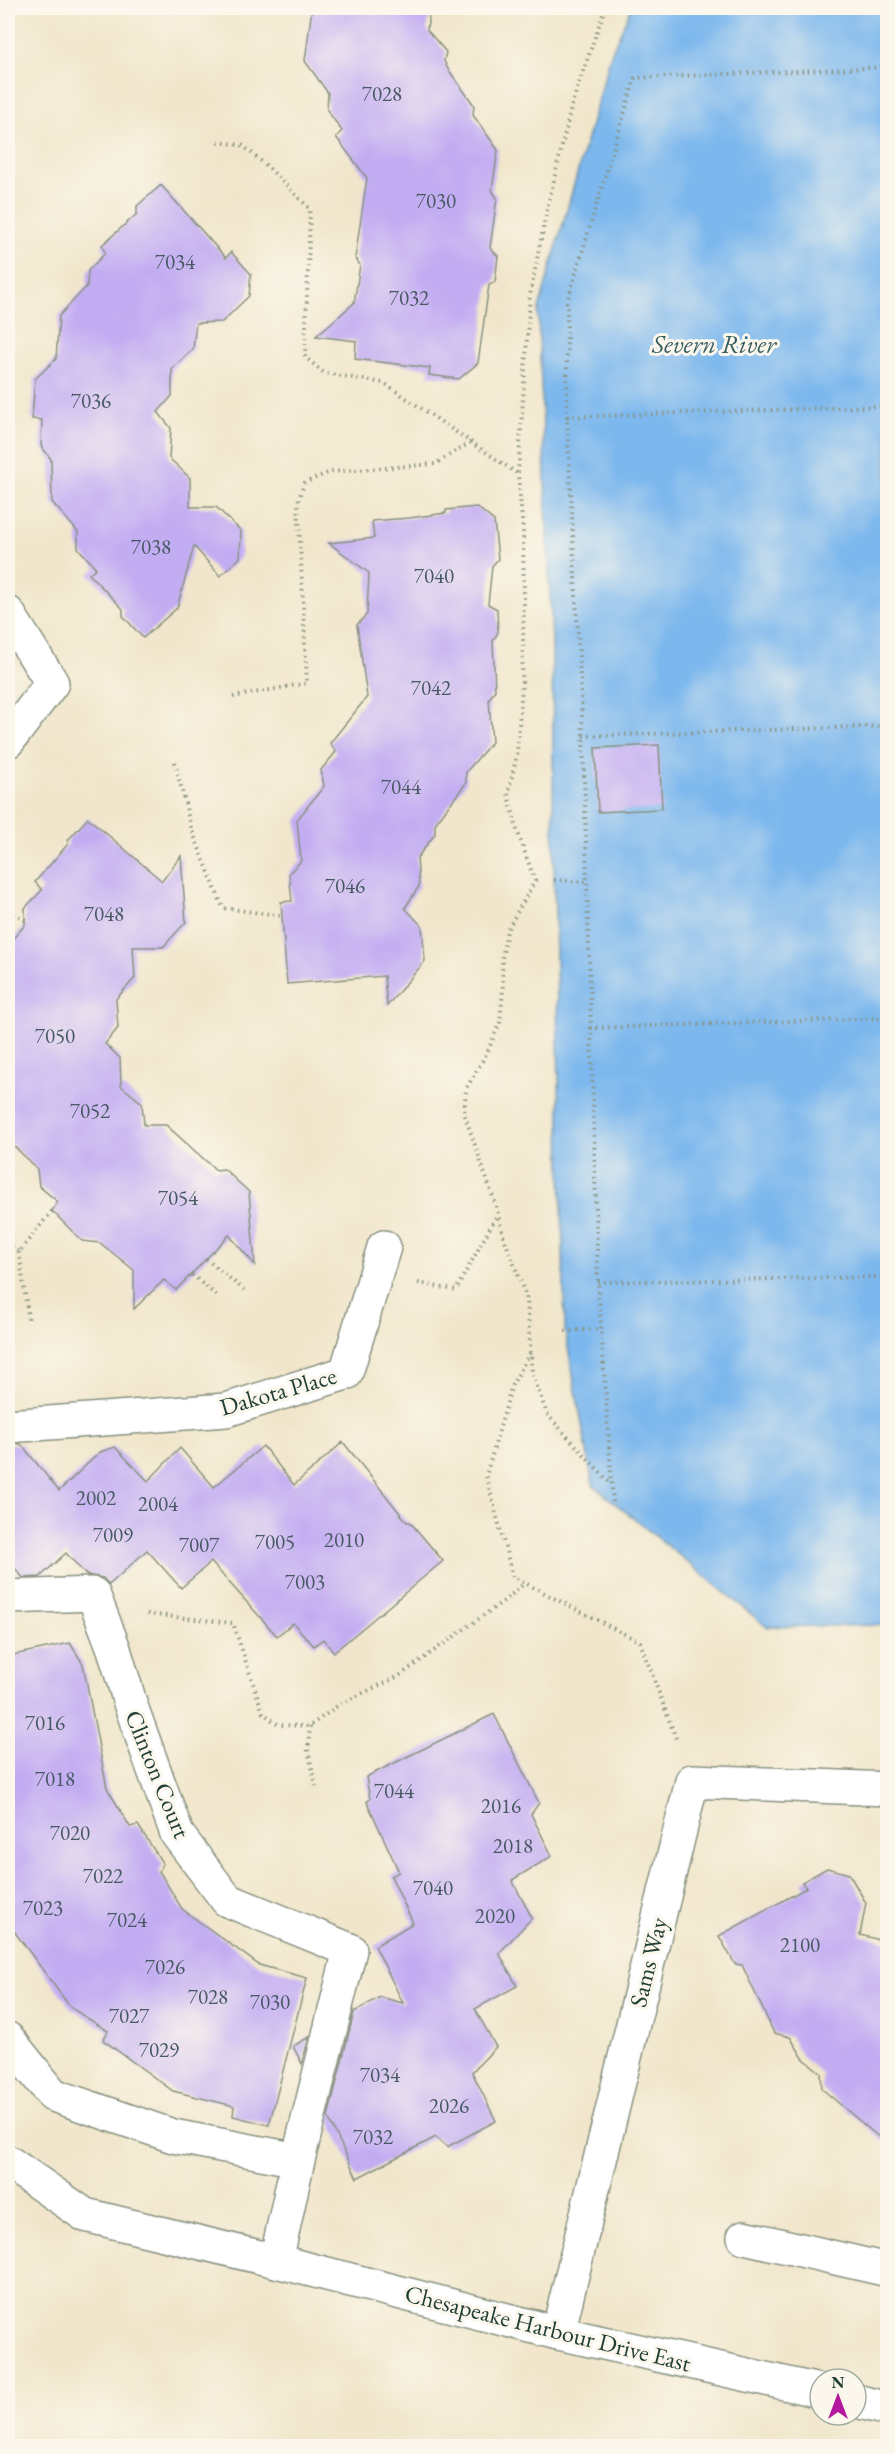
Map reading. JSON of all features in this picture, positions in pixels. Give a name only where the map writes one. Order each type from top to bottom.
[{"type":"street","points":[[8,614],[52,682],[8,741]]},
{"type":"street","name":"Dakota Place","points":[[8,1426],[226,1410],[346,1372],[380,1261]]},
{"type":"street","points":[[8,1597],[93,1594],[99,1609]]},
{"type":"street","name":"Clinton Court","points":[[99,1609],[114,1649],[130,1706],[177,1834],[227,1900],[350,1950],[298,2160]]},
{"type":"street","points":[[692,1781],[888,1789]]},
{"type":"street","name":"Sams Way","points":[[558,2333],[692,1781]]},
{"type":"street","points":[[8,2039],[53,2096],[173,2136],[298,2160],[276,2261]]},
{"type":"street","name":"Chesapeake Harbour Drive East","points":[[8,2162],[85,2215],[558,2333],[808,2388]]},
{"type":"street","points":[[744,2237],[888,2270]]},
{"type":"street","points":[[868,2404],[888,2409]]},
{"type":"path","points":[[605,8],[572,104],[547,209],[530,295],[518,474],[524,587],[522,685],[517,754],[508,794],[517,830],[535,881],[507,930],[502,959],[503,990],[500,1022],[487,1053],[466,1089],[464,1113],[503,1235],[527,1299],[532,1372],[547,1414],[611,1484]]},
{"type":"path","points":[[613,1502],[598,1282],[583,736],[567,417],[567,302],[635,78],[888,67]]},
{"type":"path","points":[[219,142],[242,145],[267,166],[310,209],[304,357],[324,373],[384,383],[518,474]]},
{"type":"path","points":[[567,417],[888,406]]},
{"type":"path","points":[[233,697],[307,682],[298,502],[304,483],[330,472],[435,464],[471,442]]},
{"type":"path","points":[[583,736],[888,726]]},
{"type":"path","points":[[176,762],[191,828],[223,908],[283,916]]},
{"type":"path","points":[[554,880],[586,882]]},
{"type":"path","points":[[8,911],[25,920]]},
{"type":"path","points":[[590,1028],[888,1018]]},
{"type":"path","points":[[19,1252],[52,1210]]},
{"type":"path","points":[[380,1261],[456,1290],[498,1215]]},
{"type":"path","points":[[8,1242],[19,1252],[29,1322]]},
{"type":"path","points":[[206,1259],[243,1290]]},
{"type":"path","points":[[192,1275],[217,1296]]},
{"type":"path","points":[[598,1282],[888,1277]]},
{"type":"path","points":[[565,1331],[600,1329]]},
{"type":"path","points":[[531,1352],[512,1385],[486,1476],[513,1577],[640,1642],[692,1781]]},
{"type":"path","points":[[99,1609],[233,1623],[263,1713],[279,1725],[310,1726],[340,1704],[399,1676],[505,1600],[525,1583]]},
{"type":"path","points":[[310,1726],[308,1750],[316,1786]]},
{"type":"water","name":"Severn River","points":[[631,8],[887,8],[887,1625],[767,1627],[593,1485],[565,1331],[554,880],[552,643],[538,312],[611,54]]},
{"type":"building","points":[[312,8],[430,8],[427,30],[446,52],[444,61],[448,69],[474,105],[473,115],[498,150],[492,190],[497,198],[490,248],[498,256],[495,282],[489,285],[478,363],[459,379],[429,375],[430,368],[355,359],[356,341],[316,336],[354,303],[360,265],[355,258],[367,178],[336,137],[342,131],[327,110],[328,93],[305,61]]},
{"type":"building","points":[[161,185],[226,258],[231,252],[251,274],[249,296],[222,322],[196,323],[193,349],[172,369],[172,396],[158,412],[171,428],[169,458],[190,478],[190,507],[216,507],[241,531],[240,558],[220,576],[194,546],[177,608],[143,638],[123,616],[123,609],[89,574],[96,568],[78,548],[78,532],[52,502],[51,459],[41,446],[42,420],[32,419],[35,379],[56,359],[59,316],[87,286],[88,271],[105,253],[102,245],[137,214],[137,206]]},
{"type":"building","points":[[477,507],[494,521],[498,559],[492,566],[488,604],[497,609],[498,632],[493,641],[495,690],[489,699],[492,742],[466,772],[466,783],[435,824],[435,834],[417,858],[419,886],[405,908],[422,926],[425,961],[387,1006],[384,976],[287,984],[281,902],[292,901],[289,873],[301,861],[297,820],[324,786],[321,770],[336,752],[330,743],[367,697],[357,625],[367,614],[369,573],[329,543],[374,538],[372,521],[409,518],[446,513],[446,510]]},
{"type":"building","points":[[659,745],[662,809],[598,812],[595,748]]},
{"type":"building","points":[[88,818],[162,881],[181,856],[186,922],[163,947],[133,947],[135,978],[116,999],[118,1028],[105,1044],[120,1058],[121,1086],[142,1103],[144,1125],[166,1125],[216,1170],[224,1169],[249,1192],[255,1265],[229,1235],[176,1290],[164,1280],[134,1309],[134,1270],[100,1243],[82,1241],[52,1211],[58,1202],[39,1186],[37,1169],[9,1141],[8,944],[25,925],[25,908],[42,890],[35,882]]},
{"type":"building","points":[[343,1442],[407,1522],[410,1522],[443,1561],[334,1652],[323,1639],[314,1646],[293,1623],[277,1636],[211,1562],[181,1588],[147,1550],[109,1585],[103,1578],[86,1575],[66,1553],[40,1577],[23,1578],[8,1560],[8,1444],[21,1444],[59,1491],[100,1452],[115,1447],[148,1481],[180,1448],[214,1487],[263,1446],[294,1485]]},
{"type":"building","points":[[70,1643],[83,1664],[107,1788],[130,1827],[138,1825],[163,1864],[159,1871],[182,1909],[259,1965],[307,1978],[269,2125],[233,2116],[234,2106],[173,2091],[103,2040],[108,2031],[71,2008],[8,1923],[8,1656]]},
{"type":"building","points":[[494,1714],[539,1803],[531,1814],[552,1856],[512,1880],[532,1918],[499,1953],[517,1986],[475,2009],[496,2047],[472,2072],[496,2121],[447,2147],[436,2137],[357,2178],[328,2117],[354,2012],[380,1997],[403,2003],[375,1946],[413,1923],[391,1876],[399,1872],[367,1802],[370,1799],[366,1777]]},
{"type":"building","points":[[827,1868],[849,1874],[866,1903],[860,1935],[888,1942],[888,2145],[822,2089],[821,2073],[803,2058],[790,2037],[774,2033],[742,1965],[735,1964],[719,1936],[806,1888],[802,1882]]},
{"type":"building","points":[[309,2037],[302,2064],[293,2046]]}]
